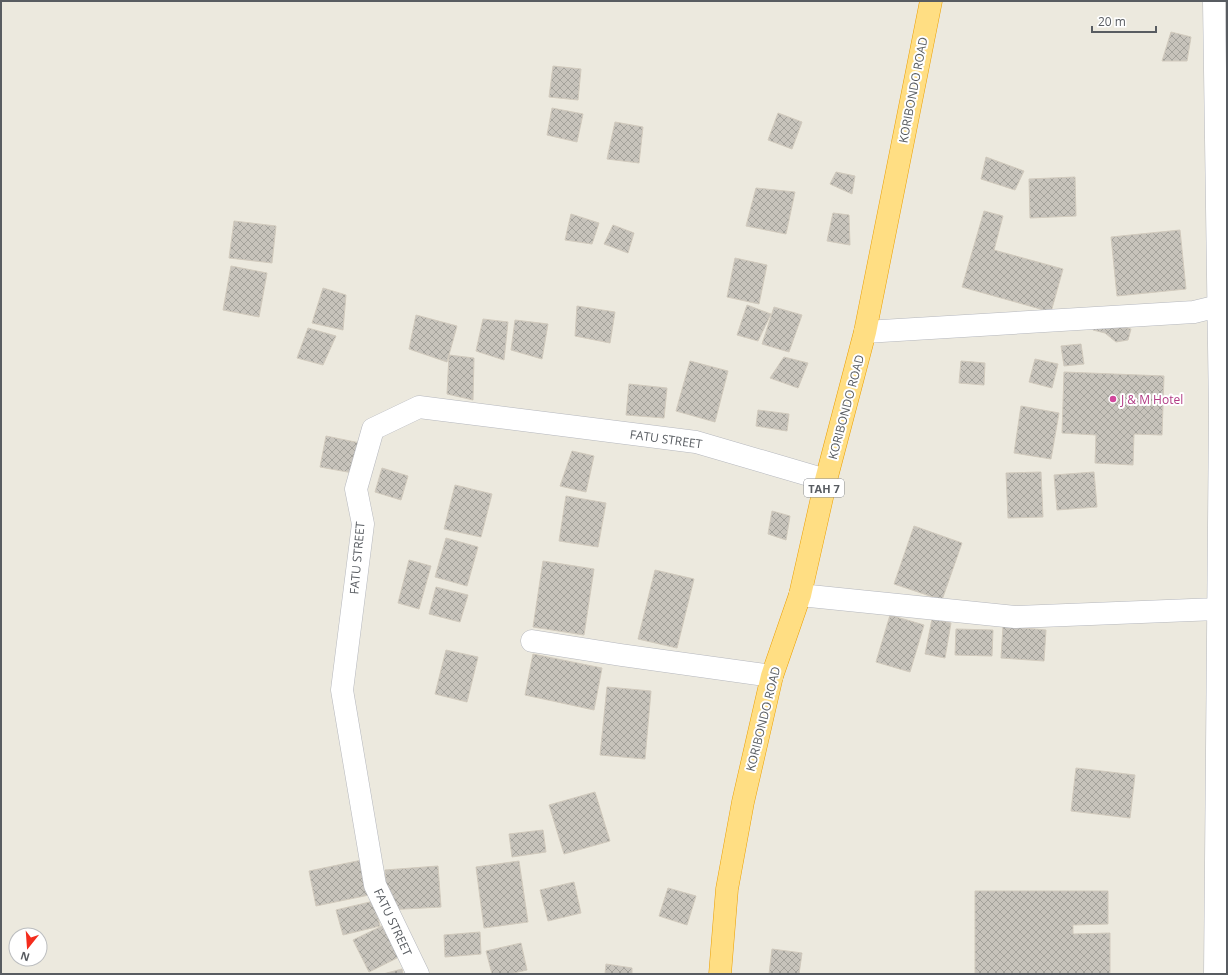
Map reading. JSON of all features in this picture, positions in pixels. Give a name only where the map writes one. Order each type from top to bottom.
[{"type":"highway","name":"KORIBONDO ROAD","points":[[720,974],[730,874],[743,802],[772,676],[800,595],[826,480],[865,332],[931,1]]},
{"type":"street","points":[[1214,1],[1222,300],[1217,609],[1221,837],[1215,974]]},
{"type":"street","points":[[865,332],[1194,312],[1222,300]]},
{"type":"street","name":"FATU STREET","points":[[418,974],[375,885],[342,690],[363,524],[356,489],[373,429],[419,406],[696,442],[826,480]]},
{"type":"street","points":[[800,595],[1015,617],[1217,609]]},
{"type":"street","points":[[532,641],[772,676]]},
{"type":"building","points":[[1171,32],[1191,37],[1187,61],[1162,61]]},
{"type":"building","points":[[553,66],[581,69],[578,100],[549,97]]},
{"type":"building","points":[[552,108],[583,114],[577,142],[547,135]]},
{"type":"building","points":[[778,113],[802,122],[792,149],[768,140]]},
{"type":"building","points":[[615,122],[643,127],[639,163],[607,159]]},
{"type":"building","points":[[986,157],[1024,171],[1015,190],[981,179]]},
{"type":"building","points":[[836,172],[855,176],[852,194],[830,184]]},
{"type":"building","points":[[1075,177],[1076,216],[1030,218],[1029,179]]},
{"type":"building","points":[[756,188],[795,192],[786,234],[746,226]]},
{"type":"building","points":[[984,211],[1003,216],[994,250],[1063,269],[1051,312],[962,287]]},
{"type":"building","points":[[833,213],[849,215],[850,245],[827,241]]},
{"type":"building","points":[[571,214],[599,223],[592,244],[565,240]]},
{"type":"building","points":[[234,221],[276,226],[272,263],[229,258]]},
{"type":"building","points":[[613,225],[634,233],[628,253],[604,244]]},
{"type":"building","points":[[1180,230],[1186,289],[1117,296],[1111,237]]},
{"type":"building","points":[[735,258],[767,265],[759,304],[727,297]]},
{"type":"building","points":[[231,266],[267,273],[259,317],[223,310]]},
{"type":"building","points":[[323,288],[346,295],[343,330],[312,323]]},
{"type":"building","points":[[747,305],[771,314],[758,341],[737,335]]},
{"type":"building","points":[[577,306],[615,312],[610,343],[575,336]]},
{"type":"building","points":[[774,307],[802,315],[789,352],[762,344]]},
{"type":"building","points":[[416,315],[457,326],[447,362],[409,349]]},
{"type":"building","points":[[483,319],[508,322],[504,360],[476,351]]},
{"type":"building","points":[[515,320],[548,324],[542,359],[511,350]]},
{"type":"building","points":[[1096,320],[1131,329],[1128,340],[1116,342],[1105,333],[1093,330]]},
{"type":"building","points":[[308,328],[336,336],[323,365],[297,358]]},
{"type":"building","points":[[1081,344],[1084,364],[1064,366],[1061,346]]},
{"type":"building","points":[[449,355],[474,358],[473,400],[447,394]]},
{"type":"building","points":[[784,357],[808,363],[798,388],[770,378]]},
{"type":"building","points":[[1035,359],[1058,364],[1052,388],[1029,382]]},
{"type":"building","points":[[690,361],[728,371],[715,422],[676,411]]},
{"type":"building","points":[[961,361],[985,363],[984,385],[959,383]]},
{"type":"building","points":[[1064,372],[1164,376],[1162,435],[1134,434],[1133,465],[1095,463],[1096,435],[1062,433]]},
{"type":"building","points":[[629,384],[667,388],[664,418],[626,415]]},
{"type":"building","points":[[1021,406],[1059,413],[1051,459],[1014,453]]},
{"type":"building","points":[[758,410],[789,414],[787,431],[756,426]]},
{"type":"building","points":[[326,436],[360,443],[353,473],[320,467]]},
{"type":"building","points":[[572,451],[594,456],[586,492],[560,486]]},
{"type":"building","points":[[382,468],[408,476],[401,500],[375,492]]},
{"type":"building","points":[[1041,472],[1043,517],[1008,518],[1006,473]]},
{"type":"building","points":[[1094,472],[1097,507],[1057,510],[1054,475]]},
{"type":"building","points":[[455,485],[492,494],[481,537],[444,529]]},
{"type":"building","points":[[566,496],[606,503],[598,547],[559,541]]},
{"type":"building","points":[[772,511],[790,516],[786,540],[768,534]]},
{"type":"building","points":[[914,526],[962,543],[942,600],[894,584]]},
{"type":"building","points":[[446,538],[478,547],[467,586],[435,577]]},
{"type":"building","points":[[409,560],[431,566],[419,609],[398,603]]},
{"type":"building","points":[[543,561],[594,569],[584,635],[533,627]]},
{"type":"building","points":[[655,570],[694,579],[677,648],[638,639]]},
{"type":"building","points":[[436,587],[468,595],[460,622],[429,614]]},
{"type":"building","points":[[890,615],[924,625],[910,672],[876,662]]},
{"type":"building","points":[[932,619],[951,623],[945,658],[925,654]]},
{"type":"building","points":[[1003,626],[1046,630],[1044,661],[1001,658]]},
{"type":"building","points":[[956,629],[993,630],[992,656],[955,655]]},
{"type":"building","points":[[446,650],[478,657],[467,702],[435,694]]},
{"type":"building","points":[[533,654],[602,668],[594,710],[525,695]]},
{"type":"building","points":[[607,687],[651,691],[645,759],[600,755]]},
{"type":"building","points":[[1076,768],[1135,775],[1130,818],[1071,811]]},
{"type":"building","points":[[595,792],[610,841],[564,854],[549,805]]},
{"type":"building","points":[[543,830],[546,852],[512,857],[509,834]]},
{"type":"building","points":[[362,860],[369,895],[316,906],[309,871]]},
{"type":"building","points":[[519,861],[528,922],[484,928],[476,867]]},
{"type":"building","points":[[438,866],[441,907],[387,910],[385,870]]},
{"type":"building","points":[[574,882],[581,913],[548,921],[540,890]]},
{"type":"building","points":[[668,888],[696,896],[687,925],[659,916]]},
{"type":"building","points":[[975,891],[1108,891],[1108,924],[1073,925],[1073,934],[1110,933],[1110,974],[975,974]]},
{"type":"building","points":[[374,901],[380,926],[343,935],[336,910]]},
{"type":"building","points":[[382,926],[399,957],[369,972],[353,940]]},
{"type":"building","points":[[480,932],[481,954],[445,957],[444,935]]},
{"type":"building","points":[[521,943],[527,970],[509,974],[492,974],[486,951]]},
{"type":"building","points":[[772,949],[802,953],[799,974],[769,974]]},
{"type":"building","points":[[606,964],[632,968],[632,974],[605,974]]},
{"type":"building","points":[[402,969],[403,974],[383,974]]},
{"type":"place","name":"J & M Hotel","points":[[1113,399]]}]
